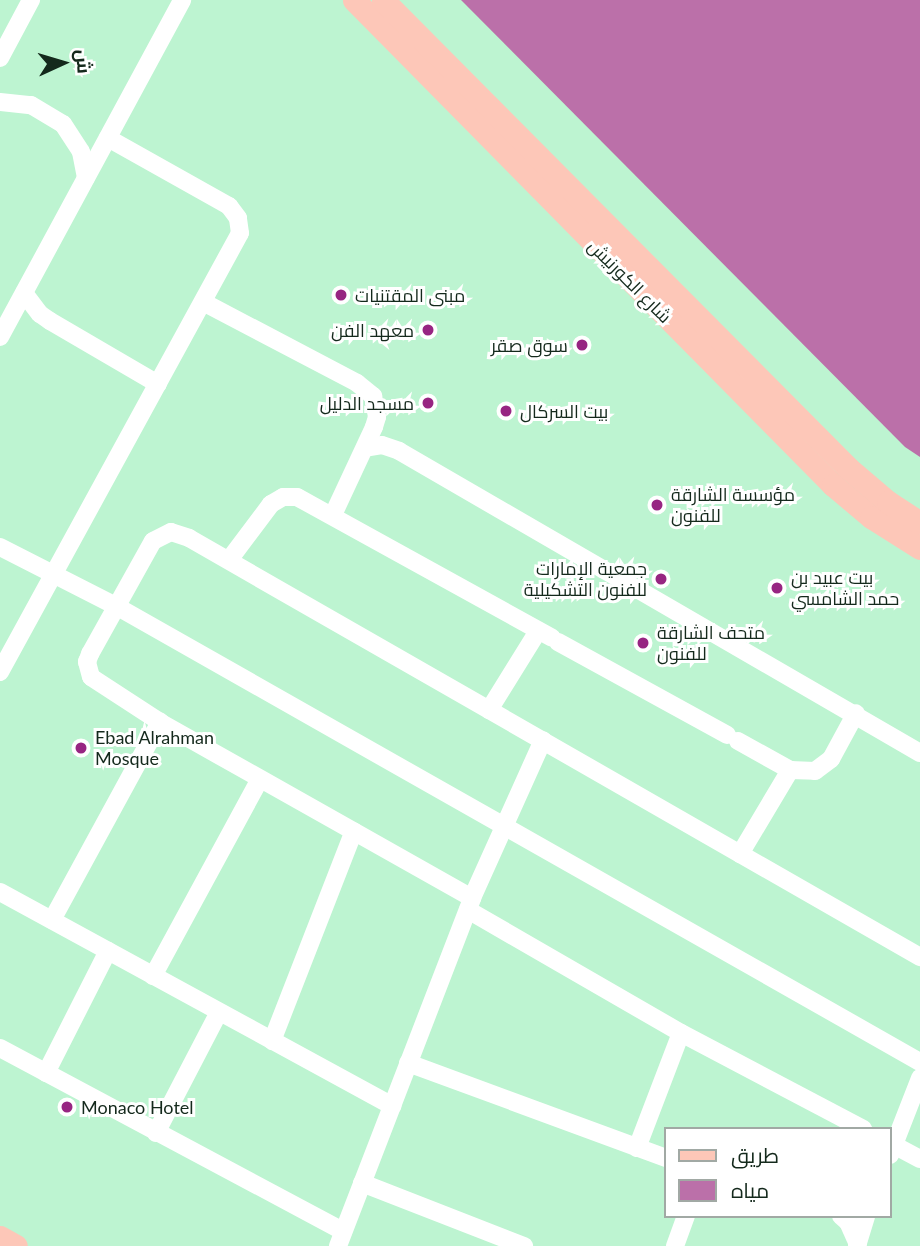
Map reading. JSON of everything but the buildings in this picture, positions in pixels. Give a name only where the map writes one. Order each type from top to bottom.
[{"type":"main road","name":"شارع الكورنيش","points":[[354,0],[833,485],[871,517],[920,548]]},
{"type":"main road","name":"شارع الكورنيش","points":[[383,0],[848,468],[888,502],[920,523]]},
{"type":"main road","points":[[0,1237],[16,1246]]},
{"type":"street","points":[[0,58],[31,0]]},
{"type":"street","points":[[0,337],[182,0]]},
{"type":"street","points":[[0,102],[31,105],[63,124],[81,152],[86,178]]},
{"type":"street","points":[[0,671],[240,233],[238,218],[229,206],[108,138]]},
{"type":"street","points":[[24,292],[40,314],[50,321],[158,384]]},
{"type":"street","points":[[203,302],[366,388],[377,406],[377,417],[365,448],[333,515]]},
{"type":"street","points":[[365,448],[382,445],[399,451],[856,713],[920,753]]},
{"type":"street","points":[[229,560],[271,504],[283,498],[297,497],[790,770],[807,772],[824,767],[856,713]]},
{"type":"street","points":[[859,1127],[681,1032],[354,831],[160,722],[97,682],[88,670],[90,654],[153,541],[161,535],[179,532],[920,957]]},
{"type":"street","points":[[0,547],[116,606],[920,1062]]},
{"type":"street","points":[[489,710],[550,637]]},
{"type":"street","points":[[52,920],[160,722]]},
{"type":"street","points":[[0,1048],[341,1239],[470,904],[542,740]]},
{"type":"street","points":[[740,854],[790,770]]},
{"type":"street","points":[[153,976],[260,779]]},
{"type":"street","points":[[272,1041],[354,831]]},
{"type":"street","points":[[0,892],[392,1106]]},
{"type":"street","points":[[46,1073],[108,951]]},
{"type":"street","points":[[156,1133],[219,1012]]},
{"type":"street","points":[[408,1063],[656,1153],[681,1032]]},
{"type":"street","points":[[920,1078],[892,1148],[920,1160]]},
{"type":"street","points":[[362,1183],[524,1246]]},
{"type":"street","points":[[675,1246],[685,1218]]},
{"type":"street","points":[[844,1218],[857,1245]]},
{"type":"street","points":[[857,1245],[865,1218]]},
{"type":"water","points":[[461,0],[920,0],[920,457],[905,447]]},
{"type":"place","name":"مبنى المقتنيات","points":[[341,295]]},
{"type":"place","name":"معهد الفن","points":[[428,330]]},
{"type":"place","name":"سوق صقر","points":[[582,345]]},
{"type":"place","name":"مسجد الدليل","points":[[428,403]]},
{"type":"place","name":"بيت السركال","points":[[506,411]]},
{"type":"place","name":"مؤسسة الشارقة للفنون","points":[[657,505]]},
{"type":"place","name":"جمعية الإمارات للفنون التشكيلية","points":[[661,579]]},
{"type":"place","name":"بيت عبيد بن حمد الشامسي","points":[[777,588]]},
{"type":"place","name":"متحف الشارقة للفنون","points":[[643,643]]},
{"type":"place","name":"Ebad Alrahman Mosque","points":[[81,748]]},
{"type":"place","name":"Monaco Hotel","points":[[67,1107]]}]
